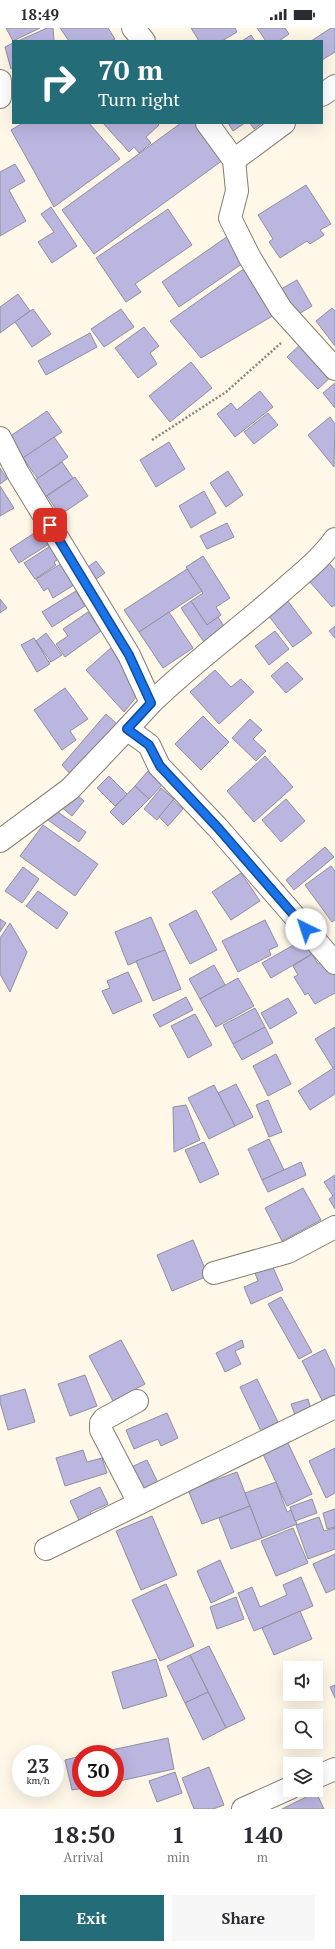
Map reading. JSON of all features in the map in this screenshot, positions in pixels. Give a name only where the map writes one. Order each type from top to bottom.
[{"type":"street","points":[[133,28],[143,40]]},
{"type":"street","points":[[0,81],[0,96]]},
{"type":"street","points":[[323,94],[335,86]]},
{"type":"street","points":[[208,124],[234,160],[237,191],[230,218],[250,258],[277,303],[335,369]]},
{"type":"street","points":[[234,160],[283,124]]},
{"type":"street","points":[[0,438],[18,474],[129,655],[151,703]]},
{"type":"street","points":[[0,841],[70,789],[178,676],[248,621],[324,555],[335,539]]},
{"type":"street","points":[[127,729],[149,745],[160,766],[218,828],[335,963]]},
{"type":"street","points":[[214,1273],[288,1252],[335,1227]]},
{"type":"street","points":[[137,1401],[104,1419],[101,1423],[101,1430],[139,1503]]},
{"type":"street","points":[[46,1549],[335,1407]]},
{"type":"street","points":[[323,1774],[335,1769]]},
{"type":"street","points":[[243,1809],[283,1791]]},
{"type":"path","points":[[152,440],[226,392],[298,328]]},
{"type":"building","points":[[6,28],[40,28],[15,40],[12,40]]},
{"type":"building","points":[[47,28],[53,28],[54,40],[20,40]]},
{"type":"building","points":[[60,28],[108,28],[115,39],[113,40],[68,40]]},
{"type":"building","points":[[191,28],[235,28],[237,32],[224,40],[198,40]]},
{"type":"building","points":[[257,28],[285,28],[289,34],[280,40],[265,40]]},
{"type":"building","points":[[331,28],[335,28],[335,52],[323,59],[323,40],[313,40]]},
{"type":"building","points":[[251,35],[254,40],[244,40]]},
{"type":"building","points":[[12,44],[11,69],[5,47]]},
{"type":"building","points":[[21,124],[90,124],[120,159],[54,207],[11,130]]},
{"type":"building","points":[[104,124],[159,125],[146,137],[151,143],[139,153],[134,147],[129,152]]},
{"type":"building","points":[[180,124],[197,124],[223,160],[94,254],[62,210]]},
{"type":"building","points":[[229,124],[244,124],[233,131]]},
{"type":"building","points":[[251,124],[261,124],[254,129]]},
{"type":"building","points":[[15,164],[25,181],[9,190],[26,221],[0,236],[0,172]]},
{"type":"building","points":[[306,185],[331,224],[320,230],[324,235],[310,244],[307,241],[280,258],[269,242],[273,239],[258,215]]},
{"type":"building","points":[[51,207],[77,246],[52,263],[38,242],[54,232],[41,214]]},
{"type":"building","points":[[168,209],[192,245],[135,284],[141,292],[126,302],[96,258]]},
{"type":"building","points":[[228,236],[246,261],[179,307],[162,282]]},
{"type":"building","points":[[248,266],[276,314],[201,358],[170,321]]},
{"type":"building","points":[[297,280],[312,306],[297,315],[281,289]]},
{"type":"building","points":[[18,294],[30,311],[0,333],[0,307]]},
{"type":"building","points":[[332,308],[335,311],[335,346],[316,321]]},
{"type":"building","points":[[33,309],[51,334],[32,347],[15,322]]},
{"type":"building","points":[[121,309],[134,327],[104,347],[91,329]]},
{"type":"building","points":[[144,327],[159,346],[150,353],[157,364],[138,378],[115,348]]},
{"type":"building","points":[[90,333],[97,347],[46,375],[38,361]]},
{"type":"building","points":[[304,341],[335,373],[318,389],[287,357]]},
{"type":"building","points":[[191,362],[212,388],[170,422],[149,396]]},
{"type":"building","points":[[335,383],[335,408],[323,393]]},
{"type":"building","points":[[260,391],[273,407],[235,437],[217,414],[231,403],[237,410]]},
{"type":"building","points":[[47,411],[62,432],[23,458],[9,437]]},
{"type":"building","points":[[268,413],[278,425],[254,444],[244,432]]},
{"type":"building","points":[[330,417],[335,424],[334,467],[308,435]]},
{"type":"building","points":[[54,437],[68,457],[38,479],[23,458]]},
{"type":"building","points":[[169,442],[185,469],[156,487],[140,460]]},
{"type":"building","points":[[62,462],[73,478],[40,500],[29,484]]},
{"type":"building","points":[[0,468],[7,479],[0,484]]},
{"type":"building","points":[[228,471],[243,495],[226,507],[210,483]]},
{"type":"building","points":[[75,477],[88,496],[60,515],[47,496]]},
{"type":"building","points":[[0,486],[14,508],[0,516]]},
{"type":"building","points":[[204,491],[216,513],[191,528],[179,506]]},
{"type":"building","points":[[227,523],[234,537],[207,549],[200,536]]},
{"type":"building","points":[[42,528],[52,542],[19,563],[10,549]]},
{"type":"building","points":[[55,543],[63,556],[54,562],[56,565],[35,579],[24,563]]},
{"type":"building","points":[[203,556],[230,598],[216,607],[221,615],[207,625],[191,601],[203,593],[186,567]]},
{"type":"building","points":[[96,561],[105,573],[96,579],[88,567]]},
{"type":"building","points":[[64,562],[77,583],[53,598],[48,588],[44,591],[36,579]]},
{"type":"building","points":[[329,563],[335,570],[335,605],[332,607],[309,581]]},
{"type":"building","points":[[187,569],[202,591],[139,632],[124,610]]},
{"type":"building","points":[[76,591],[85,606],[52,627],[42,612]]},
{"type":"building","points":[[0,599],[7,608],[0,613]]},
{"type":"building","points":[[287,600],[312,633],[293,647],[268,615]]},
{"type":"building","points":[[191,601],[207,625],[218,617],[227,631],[206,645],[181,608]]},
{"type":"building","points":[[88,612],[101,631],[65,657],[56,644],[68,636],[63,629]]},
{"type":"building","points":[[169,612],[193,648],[163,668],[139,632]]},
{"type":"building","points":[[335,626],[335,638],[329,631]]},
{"type":"building","points":[[275,631],[289,649],[269,665],[255,646]]},
{"type":"building","points":[[46,633],[62,655],[51,662],[36,641]]},
{"type":"building","points":[[34,638],[50,664],[37,672],[21,645]]},
{"type":"building","points":[[112,647],[141,691],[124,712],[86,670]]},
{"type":"building","points":[[287,662],[303,679],[286,693],[271,676]]},
{"type":"building","points":[[215,670],[231,687],[241,679],[254,692],[219,724],[190,692]]},
{"type":"building","points":[[65,688],[88,719],[70,731],[76,740],[62,750],[34,710]]},
{"type":"building","points":[[106,714],[117,724],[73,777],[62,765]]},
{"type":"building","points":[[203,716],[229,742],[201,770],[175,744]]},
{"type":"building","points":[[250,719],[262,730],[253,739],[266,751],[256,761],[232,738]]},
{"type":"building","points":[[265,756],[293,787],[254,822],[227,791]]},
{"type":"building","points":[[149,770],[163,784],[149,799],[135,786]]},
{"type":"building","points":[[109,776],[127,794],[115,806],[97,788]]},
{"type":"building","points":[[135,786],[149,799],[123,825],[110,812]]},
{"type":"building","points":[[161,788],[174,799],[157,820],[144,809]]},
{"type":"building","points":[[72,791],[84,801],[72,816],[60,806]]},
{"type":"building","points":[[286,799],[305,821],[281,842],[262,820]]},
{"type":"building","points":[[173,800],[183,809],[168,826],[159,817]]},
{"type":"building","points":[[55,810],[86,832],[79,842],[48,820]]},
{"type":"building","points":[[43,825],[98,864],[75,896],[20,856]]},
{"type":"building","points":[[325,847],[334,857],[294,890],[286,880]]},
{"type":"building","points":[[331,866],[335,871],[335,920],[332,922],[305,885]]},
{"type":"building","points":[[23,867],[39,879],[22,903],[5,891]]},
{"type":"building","points":[[241,873],[260,901],[231,920],[212,892]]},
{"type":"building","points":[[38,891],[68,913],[57,929],[26,906]]},
{"type":"building","points":[[196,910],[217,950],[190,964],[169,924]]},
{"type":"building","points":[[151,917],[165,950],[128,965],[115,932]]},
{"type":"building","points":[[0,919],[6,923],[0,932]]},
{"type":"building","points":[[265,920],[278,946],[269,950],[271,955],[238,972],[222,941]]},
{"type":"building","points":[[10,923],[27,952],[10,992],[0,974],[0,938]]},
{"type":"building","points":[[304,939],[312,954],[271,978],[262,963]]},
{"type":"building","points":[[165,950],[181,989],[153,1001],[136,961]]},
{"type":"building","points":[[312,954],[318,964],[326,959],[335,975],[335,993],[315,1004],[308,993],[305,995],[294,977],[298,975],[293,966]]},
{"type":"building","points":[[214,965],[225,985],[200,999],[189,979]]},
{"type":"building","points":[[128,972],[142,1001],[113,1014],[102,991],[110,988],[107,981]]},
{"type":"building","points":[[238,978],[254,1006],[216,1027],[200,999]]},
{"type":"building","points":[[186,997],[193,1010],[160,1027],[153,1015]]},
{"type":"building","points":[[288,998],[297,1013],[270,1029],[261,1013]]},
{"type":"building","points":[[255,1008],[265,1027],[233,1044],[223,1025]]},
{"type":"building","points":[[195,1014],[212,1045],[188,1058],[171,1026]]},
{"type":"building","points":[[265,1027],[273,1043],[242,1060],[233,1044]]},
{"type":"building","points":[[335,1027],[335,1067],[333,1068],[315,1039]]},
{"type":"building","points":[[276,1054],[291,1084],[268,1096],[253,1066]]},
{"type":"building","points":[[335,1067],[335,1094],[310,1110],[298,1091]]},
{"type":"building","points":[[236,1084],[253,1117],[235,1126],[218,1093]]},
{"type":"building","points":[[214,1085],[235,1126],[209,1139],[188,1098]]},
{"type":"building","points":[[268,1100],[282,1132],[269,1137],[256,1105]]},
{"type":"building","points":[[186,1105],[200,1140],[174,1152],[173,1107]]},
{"type":"building","points":[[269,1139],[284,1170],[262,1180],[248,1149]]},
{"type":"building","points":[[204,1142],[219,1174],[200,1183],[185,1150]]},
{"type":"building","points":[[301,1162],[306,1175],[268,1192],[262,1180]]},
{"type":"building","points":[[335,1175],[335,1209],[329,1199],[333,1196],[324,1182]]},
{"type":"building","points":[[303,1188],[321,1220],[282,1241],[265,1208]]},
{"type":"building","points":[[193,1240],[208,1276],[172,1291],[157,1255]]},
{"type":"building","points":[[272,1265],[283,1290],[251,1304],[244,1287],[258,1281],[255,1273]]},
{"type":"building","points":[[281,1297],[312,1352],[299,1359],[268,1304]]},
{"type":"building","points":[[121,1340],[145,1384],[113,1401],[89,1356]]},
{"type":"building","points":[[242,1340],[244,1347],[235,1351],[241,1364],[225,1372],[216,1353]]},
{"type":"building","points":[[325,1349],[335,1370],[335,1401],[325,1406],[302,1361]]},
{"type":"building","points":[[85,1375],[97,1406],[70,1416],[58,1384]]},
{"type":"building","points":[[257,1379],[278,1422],[261,1431],[240,1387]]},
{"type":"building","points":[[25,1389],[35,1422],[8,1430],[0,1402],[0,1396]]},
{"type":"building","points":[[308,1399],[312,1413],[296,1418],[291,1404]]},
{"type":"building","points":[[167,1413],[178,1438],[161,1446],[158,1439],[134,1449],[126,1430]]},
{"type":"building","points":[[287,1441],[312,1494],[287,1506],[262,1452]]},
{"type":"building","points":[[335,1448],[335,1493],[326,1498],[309,1461]]},
{"type":"building","points":[[83,1450],[87,1462],[102,1458],[107,1473],[65,1486],[56,1458]]},
{"type":"building","points":[[147,1460],[161,1489],[143,1497],[129,1468]]},
{"type":"building","points":[[237,1472],[250,1506],[202,1524],[188,1490]]},
{"type":"building","points":[[276,1482],[287,1512],[291,1510],[297,1524],[262,1538],[245,1493]]},
{"type":"building","points":[[100,1487],[108,1504],[90,1512],[95,1523],[83,1529],[70,1501]]},
{"type":"building","points":[[312,1499],[317,1513],[295,1521],[290,1507]]},
{"type":"building","points":[[250,1506],[262,1538],[231,1549],[219,1518]]},
{"type":"building","points":[[335,1509],[335,1527],[327,1529],[323,1513]]},
{"type":"building","points":[[152,1516],[177,1575],[141,1590],[116,1531]]},
{"type":"building","points":[[319,1517],[324,1531],[335,1528],[335,1549],[308,1559],[296,1525]]},
{"type":"building","points":[[293,1528],[308,1563],[276,1576],[261,1541]]},
{"type":"building","points":[[335,1554],[335,1589],[326,1593],[313,1564]]},
{"type":"building","points":[[220,1560],[234,1592],[211,1603],[197,1571]]},
{"type":"building","points":[[301,1577],[313,1606],[254,1631],[238,1593],[252,1587],[260,1607],[287,1595],[283,1585]]},
{"type":"building","points":[[166,1584],[194,1646],[160,1661],[132,1600]]},
{"type":"building","points":[[236,1597],[244,1619],[217,1629],[210,1607]]},
{"type":"building","points":[[300,1611],[312,1639],[274,1655],[262,1628]]},
{"type":"building","points":[[209,1646],[245,1719],[226,1728],[190,1655]]},
{"type":"building","points":[[190,1655],[208,1692],[185,1703],[167,1666]]},
{"type":"building","points":[[156,1659],[167,1696],[123,1709],[112,1672]]},
{"type":"building","points":[[335,1685],[335,1698],[330,1687]]},
{"type":"building","points":[[208,1692],[226,1728],[203,1740],[185,1703]]},
{"type":"building","points":[[168,1738],[174,1769],[124,1780],[124,1747]]},
{"type":"building","points":[[72,1758],[72,1790],[65,1760]]},
{"type":"building","points":[[209,1767],[224,1805],[213,1809],[194,1809],[182,1778]]},
{"type":"building","points":[[175,1772],[182,1793],[157,1802],[149,1781]]},
{"type":"building","points":[[306,1797],[318,1797],[324,1809],[282,1809]]},
{"type":"route","points":[[50,525],[129,655],[151,703],[127,729],[149,745],[160,766],[218,828],[306,929]]}]
